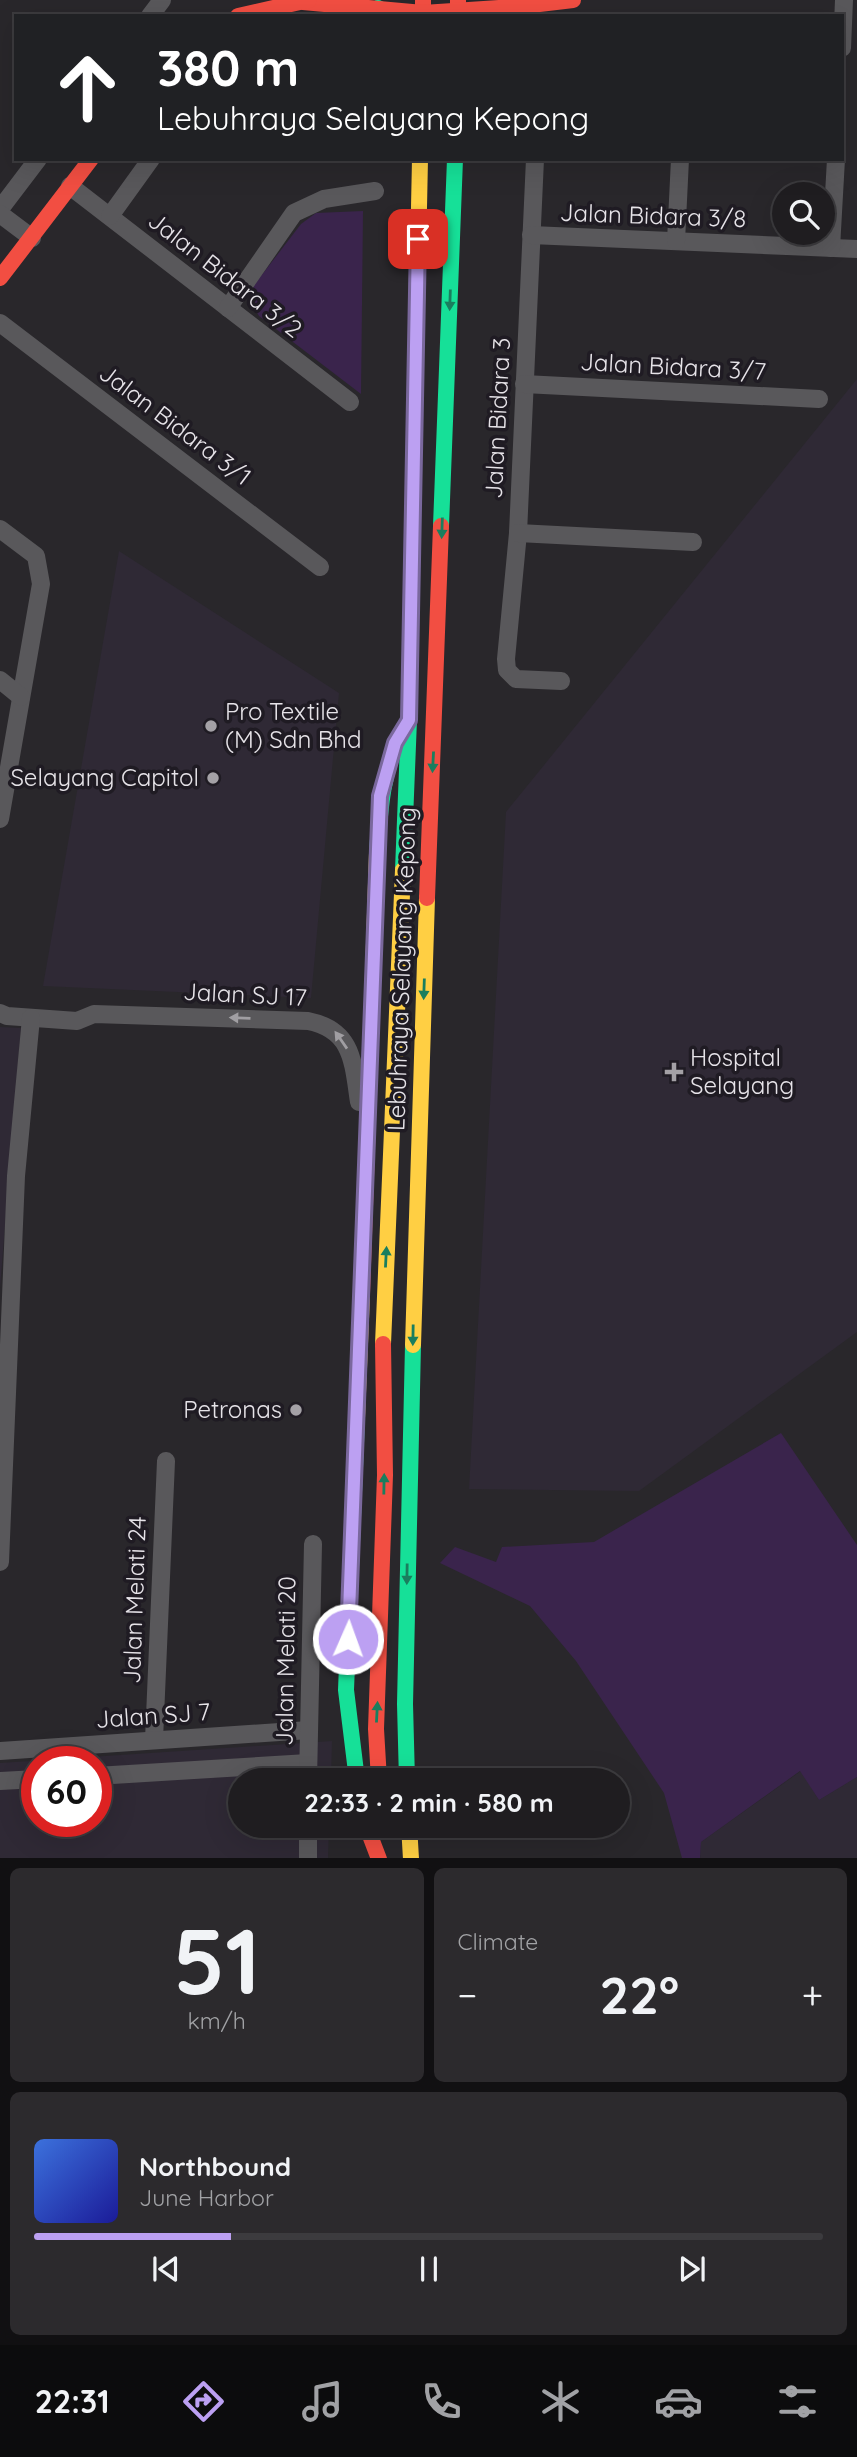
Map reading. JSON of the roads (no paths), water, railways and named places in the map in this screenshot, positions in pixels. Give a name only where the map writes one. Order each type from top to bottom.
[{"type":"main road","points":[[248,14],[306,1],[423,10],[514,7],[573,0]]},
{"type":"main road","points":[[498,14],[514,7]]},
{"type":"main road","points":[[378,8],[389,14]]},
{"type":"main road","points":[[0,278],[89,161]]},
{"type":"main road","name":"Lebuhraya Selayang Kepong","points":[[378,1768],[376,1730],[384,1475],[382,1363],[409,720],[420,161]]},
{"type":"main road","name":"Lebuhraya Selayang Kepong","points":[[407,1768],[405,1712],[416,1194],[455,161]]},
{"type":"main road","points":[[356,1768],[346,1690],[377,853],[380,796],[393,750],[409,720]]},
{"type":"main road","points":[[372,1838],[381,1858]]},
{"type":"main road","points":[[381,1838],[381,1858]]},
{"type":"main road","points":[[410,1838],[411,1858]]},
{"type":"street","points":[[152,14],[163,0]]},
{"type":"street","points":[[32,238],[0,211],[37,161]]},
{"type":"street","points":[[110,216],[150,161]]},
{"type":"street","name":"Jalan Bidara 3","points":[[535,161],[518,533],[506,659],[512,677],[561,681]]},
{"type":"street","points":[[676,241],[680,161]]},
{"type":"street","points":[[831,248],[836,161]]},
{"type":"street","name":"Jalan Bidara 3/2","points":[[70,186],[350,402]]},
{"type":"street","points":[[228,308],[294,213],[324,200],[375,191]]},
{"type":"street","name":"Jalan Bidara 3/8","points":[[531,235],[857,249]]},
{"type":"street","name":"Jalan Bidara 3/1","points":[[0,323],[320,567]]},
{"type":"street","name":"Jalan Bidara 3/7","points":[[524,384],[819,399]]},
{"type":"street","points":[[0,529],[36,556],[41,584],[0,819]]},
{"type":"street","points":[[518,533],[693,542]]},
{"type":"street","points":[[0,680],[22,697]]},
{"type":"street","name":"Jalan SJ 17","points":[[0,1013],[7,1016],[77,1021],[94,1014],[308,1021],[327,1025],[341,1035],[351,1055],[362,1122],[390,1170]]},
{"type":"street","points":[[0,1562],[8,1175],[32,1018]]},
{"type":"street","name":"Jalan Melati 24","points":[[154,1741],[166,1461]]},
{"type":"street","name":"Jalan Melati 20","points":[[308,1768],[313,1544]]},
{"type":"street","name":"Jalan SJ 7","points":[[0,1751],[309,1730]]},
{"type":"street","points":[[112,1776],[228,1774]]},
{"type":"street","points":[[0,1782],[21,1780]]},
{"type":"street","points":[[308,1838],[309,1858]]},
{"type":"place","name":"Pro Textile (M) Sdn Bhd","points":[[211,726]]},
{"type":"place","name":"Selayang Capitol","points":[[213,778]]},
{"type":"place","name":"Hospital Selayang","points":[[674,1072]]},
{"type":"place","name":"Petronas","points":[[296,1410]]}]
